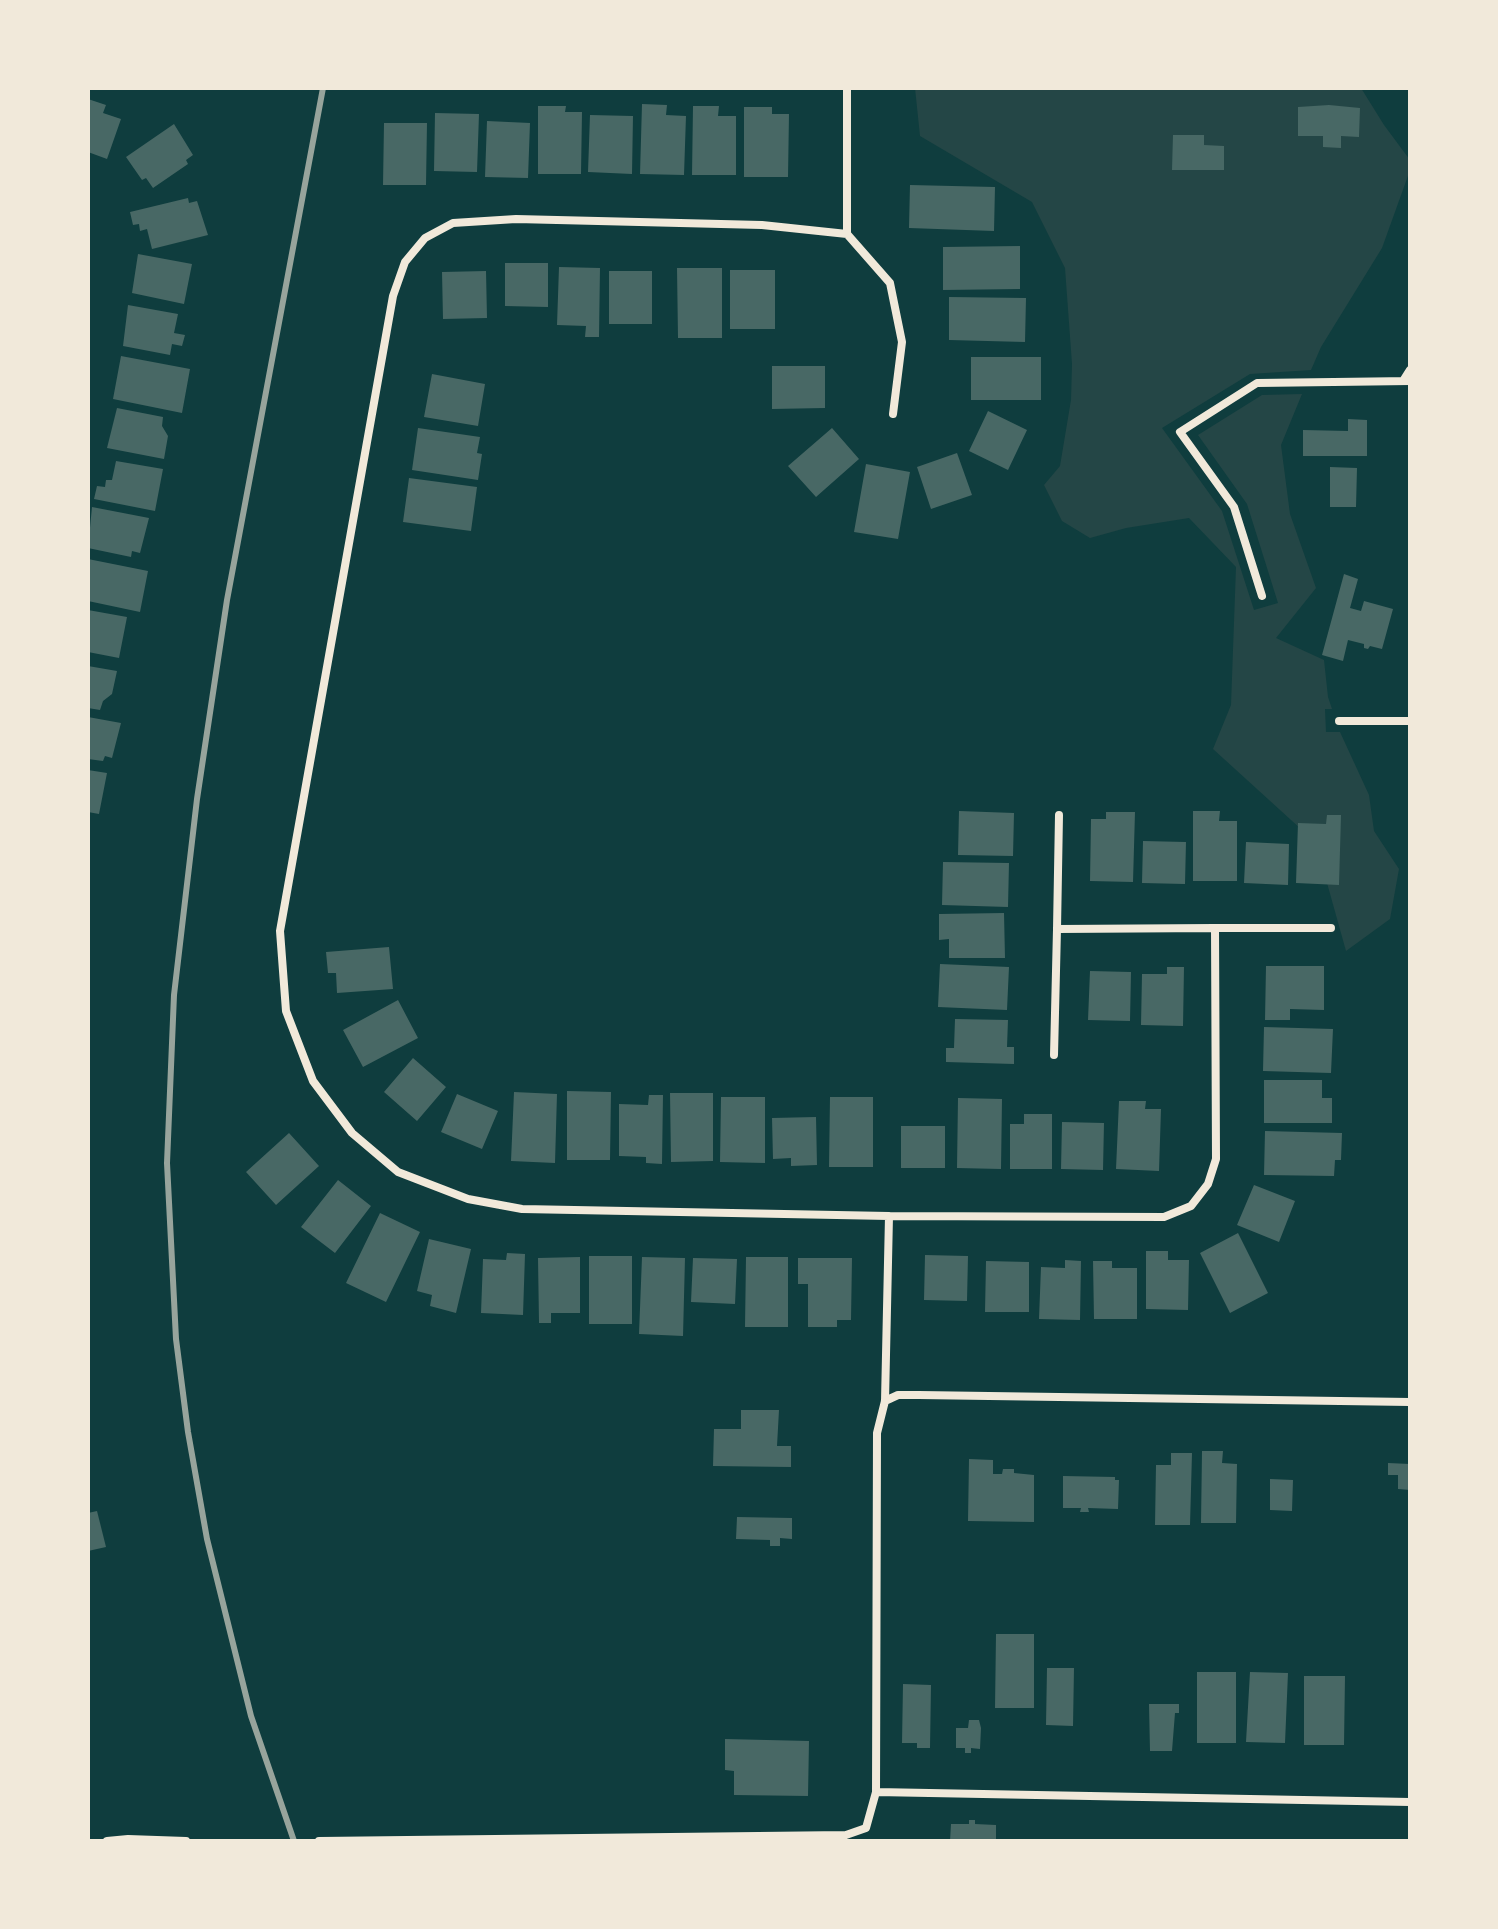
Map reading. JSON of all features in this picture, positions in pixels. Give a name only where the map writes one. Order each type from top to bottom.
[{"type":"street","points":[[847,88],[847,234],[890,283],[902,342],[893,414]]},
{"type":"street","points":[[847,234],[762,225],[516,219],[453,223],[425,238],[405,262],[393,296],[280,931],[286,1011],[313,1081],[352,1133],[398,1172],[468,1199],[522,1209],[889,1216],[1164,1217],[1191,1206],[1208,1184],[1216,1159],[1215,928]]},
{"type":"street","points":[[1262,596],[1234,507],[1180,432],[1257,383],[1406,381],[1410,370]]},
{"type":"street","points":[[1339,721],[1410,721]]},
{"type":"street","points":[[1054,1055],[1059,815]]},
{"type":"street","points":[[1057,929],[1331,928]]},
{"type":"street","points":[[319,1841],[846,1835],[866,1828],[876,1792],[877,1433],[885,1401],[889,1216]]},
{"type":"street","points":[[885,1401],[898,1395],[919,1395],[1410,1402]]},
{"type":"street","points":[[876,1792],[1410,1802]]},
{"type":"street","points":[[107,1841],[186,1841]]},
{"type":"shaded area","points":[[915,88],[1361,88],[1410,160],[1409,173],[1382,248],[1321,347],[1311,370],[1250,374],[1162,428],[1222,511],[1254,610],[1278,603],[1247,504],[1198,435],[1262,395],[1302,394],[1281,445],[1290,514],[1316,588],[1276,638],[1324,660],[1332,709],[1325,709],[1326,732],[1340,732],[1369,795],[1374,831],[1399,869],[1390,919],[1346,951],[1322,865],[1302,830],[1213,749],[1231,705],[1236,567],[1189,518],[1126,528],[1090,538],[1062,521],[1044,485],[1060,466],[1071,400],[1072,364],[1065,268],[1032,202],[920,136]]},
{"type":"building","points":[[88,99],[106,105],[103,113],[121,119],[107,159],[88,152]]},
{"type":"building","points":[[642,104],[667,105],[666,115],[686,116],[684,175],[640,174]]},
{"type":"building","points":[[1329,105],[1360,108],[1359,137],[1341,136],[1341,148],[1323,147],[1323,136],[1298,136],[1298,107]]},
{"type":"building","points":[[538,106],[566,106],[565,112],[582,112],[581,174],[538,174]]},
{"type":"building","points":[[693,106],[719,106],[718,116],[736,116],[736,175],[692,175]]},
{"type":"building","points":[[744,107],[772,107],[772,114],[789,114],[788,177],[744,177]]},
{"type":"building","points":[[435,113],[479,114],[477,172],[434,171]]},
{"type":"building","points":[[590,115],[633,116],[632,174],[588,172]]},
{"type":"building","points":[[487,121],[530,123],[528,178],[485,177]]},
{"type":"building","points":[[384,123],[427,123],[426,185],[383,185]]},
{"type":"building","points":[[174,124],[193,155],[186,160],[188,164],[153,188],[146,178],[142,180],[126,157]]},
{"type":"building","points":[[1173,135],[1204,135],[1204,145],[1224,146],[1224,170],[1172,170]]},
{"type":"building","points":[[910,185],[995,187],[994,231],[909,228]]},
{"type":"building","points":[[188,198],[189,203],[197,201],[208,235],[152,249],[147,229],[140,231],[139,224],[133,225],[130,212]]},
{"type":"building","points":[[1020,246],[1020,289],[943,290],[943,247]]},
{"type":"building","points":[[138,254],[192,264],[184,304],[132,293]]},
{"type":"building","points":[[505,263],[548,263],[548,307],[505,306]]},
{"type":"building","points":[[559,267],[600,268],[599,337],[585,337],[586,326],[557,325]]},
{"type":"building","points":[[677,268],[722,268],[722,338],[678,338]]},
{"type":"building","points":[[730,270],[775,270],[775,329],[730,329]]},
{"type":"building","points":[[486,271],[487,318],[443,319],[442,272]]},
{"type":"building","points":[[609,271],[652,271],[652,324],[609,324]]},
{"type":"building","points":[[949,297],[1026,298],[1025,342],[949,340]]},
{"type":"building","points":[[128,305],[178,314],[174,333],[185,335],[182,346],[172,344],[170,355],[123,346]]},
{"type":"building","points":[[121,356],[190,369],[182,413],[113,399]]},
{"type":"building","points":[[971,357],[1041,357],[1041,400],[971,400]]},
{"type":"building","points":[[772,366],[825,366],[825,408],[772,409]]},
{"type":"building","points":[[432,374],[485,384],[478,426],[424,417]]},
{"type":"building","points":[[117,408],[163,417],[162,426],[168,436],[164,459],[107,448]]},
{"type":"building","points":[[988,411],[1027,430],[1008,470],[969,451]]},
{"type":"building","points":[[1348,419],[1367,420],[1367,456],[1303,456],[1303,430],[1348,431]]},
{"type":"building","points":[[418,428],[480,437],[477,453],[482,454],[478,480],[412,470]]},
{"type":"building","points":[[832,428],[859,459],[816,497],[788,466]]},
{"type":"building","points":[[957,453],[972,495],[931,509],[917,467]]},
{"type":"building","points":[[116,461],[163,469],[155,511],[94,499],[97,486],[105,487],[106,480],[112,480]]},
{"type":"building","points":[[866,464],[910,472],[898,539],[854,532]]},
{"type":"building","points":[[1330,467],[1357,468],[1356,507],[1330,507]]},
{"type":"building","points":[[409,478],[477,487],[471,531],[403,522]]},
{"type":"building","points":[[92,507],[149,518],[140,553],[132,551],[131,557],[88,548]]},
{"type":"building","points":[[88,559],[148,571],[140,612],[88,601]]},
{"type":"building","points":[[1344,574],[1358,579],[1350,608],[1361,611],[1364,601],[1393,609],[1382,649],[1364,648],[1364,644],[1348,640],[1343,661],[1322,655]]},
{"type":"building","points":[[88,610],[127,617],[119,658],[88,652]]},
{"type":"building","points":[[88,666],[117,671],[112,694],[103,701],[100,710],[88,708]]},
{"type":"building","points":[[88,717],[121,723],[112,758],[105,756],[103,761],[88,759]]},
{"type":"building","points":[[88,770],[107,773],[99,814],[88,812]]},
{"type":"building","points":[[959,811],[1014,813],[1013,856],[958,855]]},
{"type":"building","points":[[1193,811],[1220,811],[1219,821],[1237,821],[1237,881],[1193,881]]},
{"type":"building","points":[[1106,812],[1135,812],[1133,882],[1090,881],[1091,819],[1106,819]]},
{"type":"building","points":[[1327,815],[1341,815],[1339,885],[1296,883],[1298,823],[1326,824]]},
{"type":"building","points":[[1143,841],[1186,842],[1185,884],[1142,883]]},
{"type":"building","points":[[1246,842],[1289,844],[1288,885],[1244,883]]},
{"type":"building","points":[[943,862],[1009,863],[1008,907],[942,905]]},
{"type":"building","points":[[1004,913],[1005,958],[949,958],[949,939],[939,940],[939,914]]},
{"type":"building","points":[[389,947],[393,989],[337,993],[336,973],[328,973],[326,952]]},
{"type":"building","points":[[940,964],[1009,967],[1007,1010],[938,1007]]},
{"type":"building","points":[[1266,966],[1324,966],[1324,1010],[1290,1009],[1290,1020],[1265,1020]]},
{"type":"building","points":[[1167,967],[1184,967],[1183,1026],[1141,1025],[1142,974],[1167,974]]},
{"type":"building","points":[[1090,971],[1131,972],[1130,1021],[1088,1020]]},
{"type":"building","points":[[398,1000],[418,1038],[363,1067],[343,1030]]},
{"type":"building","points":[[955,1019],[1008,1020],[1007,1047],[1014,1047],[1014,1064],[946,1062],[946,1048],[954,1048]]},
{"type":"building","points":[[1264,1027],[1333,1029],[1331,1073],[1263,1071]]},
{"type":"building","points":[[413,1058],[446,1087],[417,1121],[384,1092]]},
{"type":"building","points":[[1264,1080],[1322,1080],[1322,1098],[1332,1098],[1332,1123],[1264,1123]]},
{"type":"building","points":[[567,1091],[611,1092],[610,1160],[567,1160]]},
{"type":"building","points":[[514,1092],[557,1094],[555,1163],[511,1161]]},
{"type":"building","points":[[670,1093],[713,1093],[713,1161],[671,1162]]},
{"type":"building","points":[[457,1094],[498,1111],[482,1149],[441,1132]]},
{"type":"building","points":[[649,1095],[663,1095],[662,1164],[646,1163],[646,1157],[619,1156],[619,1104],[648,1105]]},
{"type":"building","points":[[721,1097],[765,1097],[765,1163],[720,1162]]},
{"type":"building","points":[[830,1097],[873,1097],[873,1167],[829,1167]]},
{"type":"building","points":[[958,1098],[1002,1099],[1001,1169],[957,1168]]},
{"type":"building","points":[[1119,1101],[1146,1101],[1145,1109],[1161,1109],[1159,1171],[1116,1169]]},
{"type":"building","points":[[1024,1114],[1052,1114],[1052,1169],[1010,1169],[1010,1124],[1024,1124]]},
{"type":"building","points":[[816,1117],[817,1165],[791,1166],[791,1158],[773,1159],[772,1118]]},
{"type":"building","points":[[1062,1122],[1104,1123],[1103,1170],[1061,1169]]},
{"type":"building","points":[[901,1126],[945,1126],[945,1168],[901,1168]]},
{"type":"building","points":[[1265,1131],[1342,1133],[1341,1160],[1335,1160],[1334,1176],[1264,1175]]},
{"type":"building","points":[[289,1133],[319,1166],[276,1205],[246,1172]]},
{"type":"building","points":[[338,1180],[371,1206],[335,1253],[301,1227]]},
{"type":"building","points":[[1254,1185],[1295,1201],[1279,1242],[1237,1225]]},
{"type":"building","points":[[380,1213],[420,1232],[386,1302],[346,1283]]},
{"type":"building","points":[[1238,1233],[1268,1293],[1230,1313],[1200,1253]]},
{"type":"building","points":[[429,1239],[471,1249],[456,1313],[430,1306],[432,1295],[417,1291]]},
{"type":"building","points":[[1146,1251],[1168,1251],[1168,1260],[1189,1260],[1188,1310],[1146,1309]]},
{"type":"building","points":[[507,1253],[525,1254],[523,1315],[481,1313],[483,1259],[506,1260]]},
{"type":"building","points":[[925,1255],[968,1256],[967,1301],[924,1300]]},
{"type":"building","points":[[589,1256],[632,1256],[632,1324],[589,1324]]},
{"type":"building","points":[[580,1257],[580,1313],[551,1313],[551,1323],[539,1323],[538,1258]]},
{"type":"building","points":[[642,1257],[685,1258],[683,1336],[639,1334]]},
{"type":"building","points":[[746,1257],[788,1257],[788,1327],[745,1327]]},
{"type":"building","points":[[693,1258],[737,1259],[735,1304],[691,1302]]},
{"type":"building","points":[[798,1258],[852,1258],[851,1320],[837,1320],[837,1327],[808,1327],[808,1284],[798,1284]]},
{"type":"building","points":[[1065,1260],[1081,1261],[1080,1320],[1039,1319],[1041,1267],[1065,1268]]},
{"type":"building","points":[[986,1261],[1029,1262],[1029,1312],[985,1312]]},
{"type":"building","points":[[1093,1261],[1112,1261],[1112,1268],[1137,1268],[1137,1319],[1094,1319]]},
{"type":"building","points":[[741,1410],[779,1410],[777,1446],[791,1446],[791,1467],[713,1466],[714,1429],[741,1429]]},
{"type":"building","points":[[1202,1451],[1223,1451],[1222,1463],[1237,1464],[1236,1523],[1201,1523]]},
{"type":"building","points":[[1171,1453],[1192,1453],[1190,1525],[1155,1525],[1156,1465],[1171,1465]]},
{"type":"building","points":[[969,1459],[993,1460],[993,1474],[1002,1474],[1003,1469],[1014,1469],[1014,1473],[1034,1475],[1034,1522],[968,1521]]},
{"type":"building","points":[[1388,1463],[1410,1464],[1410,1490],[1398,1489],[1398,1475],[1388,1475]]},
{"type":"building","points":[[1063,1476],[1115,1477],[1119,1480],[1118,1509],[1088,1508],[1089,1512],[1080,1512],[1081,1508],[1063,1508]]},
{"type":"building","points":[[1270,1479],[1293,1480],[1292,1511],[1270,1510]]},
{"type":"building","points":[[97,1511],[106,1547],[88,1551],[88,1513]]},
{"type":"building","points":[[737,1517],[792,1518],[792,1539],[780,1538],[780,1546],[770,1546],[770,1540],[736,1539]]},
{"type":"building","points":[[996,1634],[1034,1634],[1034,1708],[995,1708]]},
{"type":"building","points":[[1047,1668],[1074,1668],[1073,1726],[1046,1725]]},
{"type":"building","points":[[1197,1672],[1236,1672],[1236,1743],[1197,1743]]},
{"type":"building","points":[[1250,1672],[1288,1673],[1285,1743],[1246,1742]]},
{"type":"building","points":[[1304,1676],[1345,1676],[1344,1745],[1304,1745]]},
{"type":"building","points":[[903,1684],[931,1685],[930,1748],[917,1748],[917,1743],[902,1743]]},
{"type":"building","points":[[1149,1704],[1179,1704],[1179,1713],[1175,1713],[1172,1751],[1150,1751]]},
{"type":"building","points":[[969,1720],[979,1720],[980,1749],[971,1748],[971,1753],[965,1753],[965,1748],[956,1748],[956,1728],[968,1728]]},
{"type":"building","points":[[725,1739],[809,1741],[808,1796],[734,1795],[734,1771],[725,1770]]},
{"type":"building","points":[[969,1820],[975,1820],[975,1824],[996,1825],[996,1841],[950,1841],[951,1824],[969,1824]]},
{"type":"railway","points":[[294,1841],[251,1716],[207,1539],[176,1339],[167,1163],[174,995],[197,799],[227,600],[323,88]]}]
